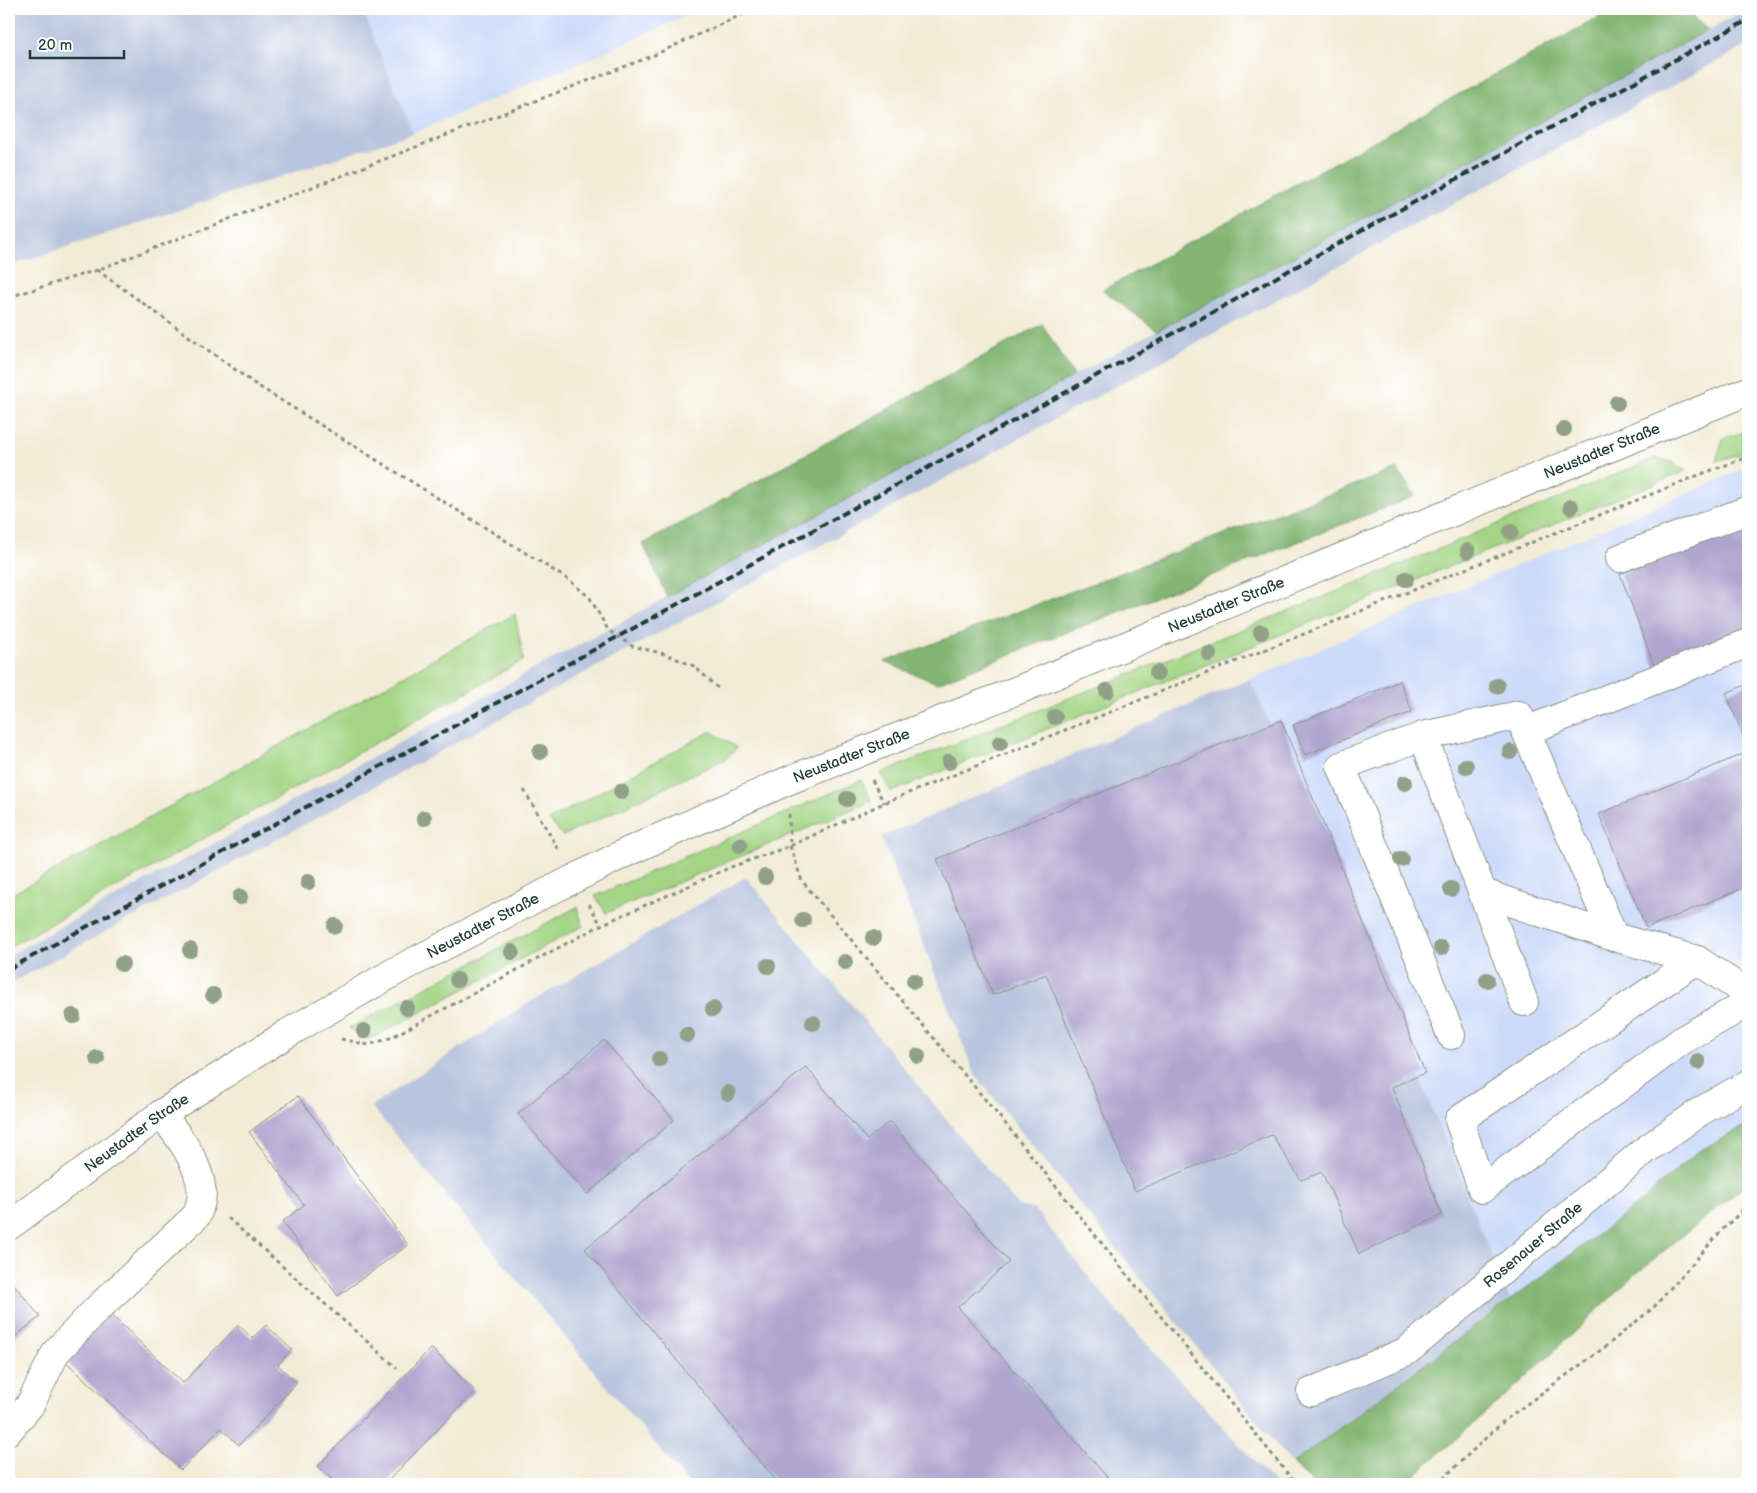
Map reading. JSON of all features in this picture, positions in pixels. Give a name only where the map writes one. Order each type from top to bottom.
[{"type":"street","name":"Neustadter Straße","points":[[9,1226],[161,1114],[288,1033],[396,971],[628,852],[787,781],[1042,681],[1748,391]]},
{"type":"street","points":[[1620,558],[1748,510]]},
{"type":"street","points":[[1526,731],[1748,643]]},
{"type":"street","points":[[1451,1035],[1341,766],[1424,736],[1519,716],[1614,937]]},
{"type":"street","points":[[1424,736],[1524,1002]]},
{"type":"street","points":[[1483,893],[1614,937],[1698,960],[1748,994]]},
{"type":"street","points":[[1698,960],[1459,1120],[1482,1189],[1684,1040],[1748,1003]]},
{"type":"street","name":"Rosenauer Straße","points":[[1311,1392],[1407,1351],[1644,1152],[1701,1111],[1748,1084]]},
{"type":"street","points":[[9,1430],[30,1405],[56,1352],[96,1310],[197,1215],[202,1194],[198,1171],[178,1135],[161,1114]]},
{"type":"path","points":[[9,297],[97,270],[652,56],[754,9]]},
{"type":"path","points":[[97,270],[255,384],[570,580],[590,598],[608,630],[632,646],[665,654],[694,666],[720,690]]},
{"type":"path","points":[[334,1039],[342,1038],[369,1045],[390,1038],[601,925],[731,867],[790,846],[894,800],[1686,480],[1748,458]]},
{"type":"path","points":[[524,790],[561,854]]},
{"type":"path","points":[[790,846],[802,881],[1004,1122],[1296,1484]]},
{"type":"path","points":[[202,1194],[397,1368]]},
{"type":"path","points":[[1437,1484],[1505,1420],[1605,1347],[1654,1307],[1723,1229],[1748,1204]]},
{"type":"shaded area","points":[[9,9],[362,9],[413,133],[9,266]]},
{"type":"shaded area","points":[[362,9],[701,9],[594,57],[413,133]]},
{"type":"shaded area","points":[[1747,9],[1748,45],[9,984],[9,955]]},
{"type":"shaded area","points":[[1748,467],[1748,1124],[1694,1154],[1641,1202],[1510,1300],[1250,679]]},
{"type":"shaded area","points":[[1250,679],[1359,930],[1510,1300],[1292,1464],[975,1075],[881,837]]},
{"type":"shaded area","points":[[746,877],[1018,1206],[1035,1210],[1114,1308],[1275,1484],[689,1484],[371,1106],[522,1007]]},
{"type":"green space","points":[[1614,9],[1683,9],[1708,30],[1157,331],[1103,290]]},
{"type":"green space","points":[[1042,324],[1074,376],[667,597],[643,544]]},
{"type":"green space","points":[[1748,431],[1748,452],[1716,461],[1723,438]]},
{"type":"green space","points":[[1655,458],[1674,463],[1686,471],[891,792],[881,773],[1348,587]]},
{"type":"green space","points":[[1397,469],[1415,496],[937,683],[884,662]]},
{"type":"green space","points":[[515,614],[524,660],[9,947],[9,896]]},
{"type":"green space","points":[[711,731],[737,748],[727,758],[563,836],[549,820]]},
{"type":"green space","points":[[861,780],[872,801],[606,913],[595,896]]},
{"type":"green space","points":[[577,907],[583,926],[372,1038],[362,1039],[349,1028]]},
{"type":"green space","points":[[1748,1124],[1748,1183],[1639,1271],[1511,1391],[1404,1484],[1314,1484],[1292,1464],[1641,1202],[1694,1154]]},
{"type":"building","points":[[1748,523],[1748,632],[1655,668],[1620,574]]},
{"type":"building","points":[[1400,681],[1412,712],[1305,755],[1293,725]]},
{"type":"building","points":[[1748,684],[1748,748],[1726,693]]},
{"type":"building","points":[[1281,720],[1425,1073],[1392,1087],[1442,1215],[1359,1254],[1322,1172],[1301,1180],[1272,1135],[1135,1191],[1046,974],[993,995],[937,859]]},
{"type":"building","points":[[1748,752],[1748,886],[1646,928],[1599,814]]},
{"type":"building","points":[[604,1040],[674,1120],[587,1194],[518,1114]]},
{"type":"building","points":[[806,1067],[867,1140],[890,1121],[1009,1262],[958,1307],[1113,1484],[779,1484],[585,1249]]},
{"type":"building","points":[[298,1096],[408,1245],[338,1296],[282,1222],[304,1205],[249,1132]]},
{"type":"building","points":[[9,1278],[40,1317],[9,1341]]},
{"type":"building","points":[[106,1310],[183,1383],[238,1325],[252,1338],[266,1325],[292,1350],[278,1365],[297,1383],[239,1445],[221,1428],[181,1470],[61,1357]]},
{"type":"building","points":[[431,1348],[475,1391],[385,1484],[337,1484],[318,1466]]},
{"type":"railway","points":[[9,969],[1748,20]]}]
